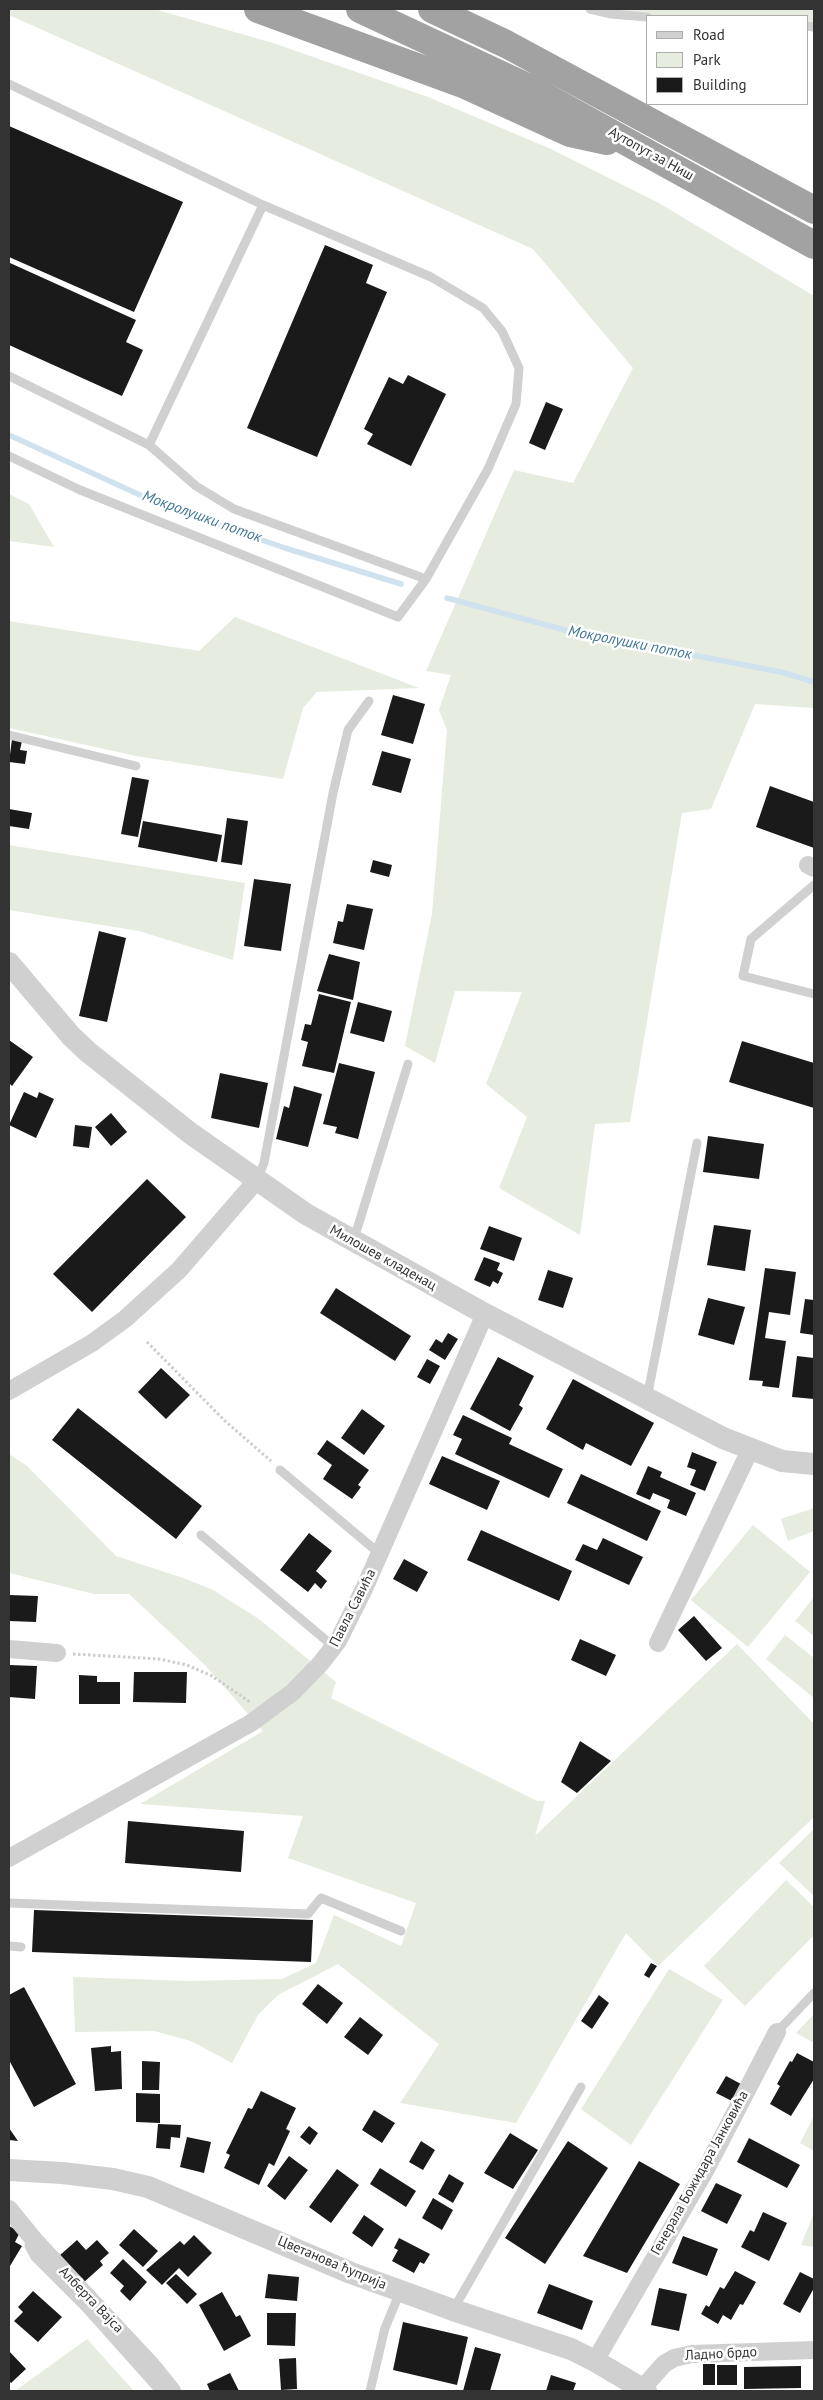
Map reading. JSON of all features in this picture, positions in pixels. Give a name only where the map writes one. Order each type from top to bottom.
[{"type":"highway","points":[[258,9],[463,84],[570,133],[645,150]]},
{"type":"highway","name":"Аутопут за Ниш","points":[[360,9],[529,88],[645,150],[814,245]]},
{"type":"highway","points":[[432,9],[506,44]]},
{"type":"highway","points":[[461,9],[506,44]]},
{"type":"highway","name":"Аутопут за Ниш","points":[[506,44],[814,210]]},
{"type":"street","name":"Милошев кладенац","points":[[9,963],[71,1036],[88,1052],[190,1133],[306,1214],[353,1242],[646,1400],[750,1450],[782,1460],[814,1464]]},
{"type":"street","points":[[9,1391],[92,1343],[125,1319],[179,1270],[256,1180]]},
{"type":"street","name":"Павла Савића","points":[[9,1858],[204,1750],[263,1714],[293,1692],[334,1647],[380,1554],[485,1314]]},
{"type":"street","points":[[658,1643],[750,1450]]},
{"type":"street","points":[[9,1649],[57,1653]]},
{"type":"street","name":"Генерала Божидара Јанковића","points":[[595,2361],[705,2171],[777,2032]]},
{"type":"street","name":"Цветанова ћуприја","points":[[9,2170],[62,2173],[122,2180],[148,2187],[400,2292],[551,2341],[595,2361],[644,2390]]},
{"type":"street","name":"Алберта Вајса","points":[[9,2209],[30,2235],[146,2358],[172,2391]]},
{"type":"street","name":"Ладно брдо","points":[[644,2390],[664,2364],[674,2358],[692,2354],[814,2350]]},
{"type":"lane","points":[[590,9],[611,14],[646,17]]},
{"type":"lane","points":[[9,84],[263,205],[431,277],[483,308],[502,330],[519,368],[516,404],[488,469],[426,579],[398,617],[80,490],[9,456]]},
{"type":"lane","points":[[149,444],[263,205]]},
{"type":"lane","points":[[9,376],[149,444],[196,486],[234,509],[426,579]]},
{"type":"lane","points":[[256,1180],[264,1163],[332,802],[348,730],[368,701]]},
{"type":"lane","points":[[9,735],[136,766]]},
{"type":"lane","points":[[814,885],[751,939],[743,976],[814,994]]},
{"type":"lane","points":[[353,1242],[408,1064]]},
{"type":"lane","points":[[646,1400],[697,1143]]},
{"type":"lane","points":[[280,1470],[380,1554]]},
{"type":"lane","points":[[201,1535],[334,1647]]},
{"type":"lane","points":[[9,1903],[308,1914],[321,1898],[402,1931]]},
{"type":"lane","points":[[9,1946],[21,1947]]},
{"type":"lane","name":"Генерала Божидара Јанковића","points":[[777,2032],[814,1993]]},
{"type":"lane","points":[[453,2310],[581,2087]]},
{"type":"lane","points":[[30,2235],[29,2246],[35,2257],[90,2312],[160,2391]]},
{"type":"lane","points":[[370,2391],[385,2328],[400,2292]]},
{"type":"path","points":[[147,1342],[225,1421],[280,1470]]},
{"type":"path","points":[[57,1653],[159,1659],[187,1665],[212,1676],[253,1704],[263,1714]]},
{"type":"green space","points":[[9,9],[154,9],[273,43],[428,97],[551,149],[657,202],[814,296],[814,708],[755,704],[711,809],[682,813],[630,1122],[595,1124],[580,1235],[499,1188],[527,1117],[486,1084],[522,992],[455,991],[435,1063],[405,1046],[432,914],[447,730],[439,710],[451,675],[426,671],[514,470],[573,483],[633,368],[533,249],[9,15]]},
{"type":"green space","points":[[590,9],[814,9],[814,30],[808,30],[808,15],[646,16]]},
{"type":"green space","points":[[9,494],[29,504],[54,547],[9,541]]},
{"type":"green space","points":[[235,617],[419,688],[317,692],[303,708],[283,779],[136,756],[9,728],[9,621],[199,651]]},
{"type":"green space","points":[[9,845],[245,883],[233,960],[139,931],[9,910]]},
{"type":"green space","points":[[9,1454],[27,1466],[116,1556],[213,1590],[259,1619],[336,1682],[331,1698],[537,1801],[545,1801],[535,1836],[737,1644],[814,1724],[814,1817],[658,1966],[626,1933],[516,2123],[400,2103],[439,2044],[338,1964],[278,1995],[258,2015],[232,2063],[191,2041],[154,2031],[75,2032],[73,1977],[187,1981],[282,1979],[316,1963],[334,1915],[401,1946],[416,1903],[288,1858],[303,1816],[140,1804],[263,1731],[205,1665],[129,1594],[94,1594],[9,1573]]},
{"type":"green space","points":[[814,1508],[814,1531],[788,1541],[781,1519]]},
{"type":"green space","points":[[753,1525],[810,1572],[748,1647],[691,1600]]},
{"type":"green space","points":[[814,1597],[814,1636],[795,1621]]},
{"type":"green space","points":[[785,1635],[814,1658],[814,1698],[766,1659]]},
{"type":"green space","points":[[814,1829],[814,1896],[779,1863]]},
{"type":"green space","points":[[786,1880],[814,1907],[814,1935],[745,2006],[704,1966]]},
{"type":"green space","points":[[669,1969],[723,2000],[631,2145],[581,2109]]},
{"type":"green space","points":[[814,2014],[814,2043],[796,2033]]},
{"type":"green space","points":[[814,2116],[814,2151],[800,2143]]},
{"type":"green space","points":[[814,2213],[814,2247],[801,2245]]},
{"type":"green space","points":[[87,2339],[134,2391],[15,2391]]},
{"type":"building","points":[[9,126],[183,202],[134,312],[9,257]]},
{"type":"building","points":[[325,245],[373,265],[366,283],[387,292],[317,457],[247,428]]},
{"type":"building","points":[[10,263],[136,320],[126,342],[143,350],[122,396],[9,345]]},
{"type":"building","points":[[408,375],[446,394],[411,466],[367,444],[373,434],[364,429],[389,377],[403,384]]},
{"type":"building","points":[[546,402],[563,409],[545,450],[529,443]]},
{"type":"building","points":[[393,695],[425,704],[413,744],[381,735]]},
{"type":"building","points":[[12,739],[22,741],[20,750],[27,751],[25,764],[9,762]]},
{"type":"building","points":[[382,751],[411,759],[401,793],[372,785]]},
{"type":"building","points":[[132,777],[149,780],[138,837],[121,834]]},
{"type":"building","points":[[770,786],[814,802],[814,848],[756,827]]},
{"type":"building","points":[[9,809],[32,813],[29,829],[9,826]]},
{"type":"building","points":[[227,818],[248,821],[242,865],[221,862]]},
{"type":"building","points":[[143,821],[222,835],[217,862],[138,847]]},
{"type":"building","points":[[373,860],[392,865],[389,877],[370,872]]},
{"type":"building","points":[[254,879],[291,884],[281,951],[244,946]]},
{"type":"building","points":[[347,904],[373,909],[364,950],[333,943],[338,921],[343,922]]},
{"type":"building","points":[[99,931],[126,938],[107,1022],[79,1016]]},
{"type":"building","points":[[329,954],[360,962],[353,1000],[317,991]]},
{"type":"building","points":[[319,994],[351,1002],[334,1073],[302,1066],[308,1042],[301,1040],[305,1024],[311,1025]]},
{"type":"building","points":[[358,1002],[392,1011],[384,1042],[350,1033]]},
{"type":"building","points":[[9,1040],[33,1057],[12,1086],[9,1083]]},
{"type":"building","points":[[742,1041],[814,1063],[814,1108],[729,1082]]},
{"type":"building","points":[[339,1063],[375,1072],[358,1139],[335,1133],[337,1127],[323,1124]]},
{"type":"building","points":[[220,1073],[268,1083],[259,1128],[211,1118]]},
{"type":"building","points":[[294,1086],[322,1094],[308,1147],[276,1139],[284,1106],[289,1108]]},
{"type":"building","points":[[24,1092],[37,1098],[39,1092],[54,1099],[36,1138],[9,1125]]},
{"type":"building","points":[[111,1113],[127,1132],[111,1146],[95,1127]]},
{"type":"building","points":[[75,1125],[92,1127],[89,1148],[73,1146]]},
{"type":"building","points":[[708,1136],[764,1144],[759,1179],[703,1172]]},
{"type":"building","points":[[147,1179],[186,1217],[92,1312],[53,1274]]},
{"type":"building","points":[[714,1225],[751,1230],[745,1271],[707,1265]]},
{"type":"building","points":[[489,1226],[522,1238],[514,1261],[480,1249]]},
{"type":"building","points":[[484,1257],[500,1263],[497,1270],[503,1273],[498,1284],[493,1281],[490,1287],[474,1280]]},
{"type":"building","points":[[765,1268],[796,1272],[790,1315],[769,1312],[765,1338],[786,1341],[779,1388],[762,1386],[763,1381],[749,1380]]},
{"type":"building","points":[[548,1270],[573,1278],[563,1308],[538,1300]]},
{"type":"building","points":[[336,1288],[411,1336],[395,1361],[320,1313]]},
{"type":"building","points":[[708,1298],[745,1307],[734,1345],[698,1335]]},
{"type":"building","points":[[805,1299],[814,1300],[814,1335],[800,1333]]},
{"type":"building","points":[[448,1333],[458,1339],[445,1360],[429,1350],[436,1339],[442,1343]]},
{"type":"building","points":[[797,1356],[814,1358],[814,1399],[792,1397]]},
{"type":"building","points":[[498,1357],[534,1376],[519,1405],[523,1408],[510,1431],[470,1409]]},
{"type":"building","points":[[427,1359],[440,1366],[430,1384],[417,1377]]},
{"type":"building","points":[[161,1368],[190,1395],[166,1419],[138,1392]]},
{"type":"building","points":[[573,1379],[654,1423],[631,1466],[586,1443],[583,1450],[546,1429]]},
{"type":"building","points":[[78,1408],[202,1506],[176,1539],[52,1440]]},
{"type":"building","points":[[362,1409],[385,1426],[364,1455],[341,1438]]},
{"type":"building","points":[[463,1415],[512,1438],[509,1444],[563,1469],[549,1498],[455,1454],[462,1439],[453,1435]]},
{"type":"building","points":[[327,1440],[369,1470],[358,1485],[361,1487],[352,1499],[323,1479],[332,1465],[317,1454]]},
{"type":"building","points":[[692,1452],[717,1462],[705,1491],[690,1485],[696,1470],[687,1467]]},
{"type":"building","points":[[442,1456],[500,1481],[487,1510],[429,1484]]},
{"type":"building","points":[[648,1466],[662,1472],[660,1477],[696,1493],[686,1516],[667,1508],[670,1500],[653,1493],[650,1500],[636,1494]]},
{"type":"building","points":[[581,1474],[661,1511],[647,1541],[567,1503]]},
{"type":"building","points":[[481,1530],[572,1571],[559,1601],[467,1560]]},
{"type":"building","points":[[309,1533],[332,1551],[316,1571],[327,1581],[321,1589],[315,1583],[308,1592],[280,1570]]},
{"type":"building","points":[[603,1538],[643,1557],[629,1585],[575,1560],[583,1544],[597,1550]]},
{"type":"building","points":[[404,1559],[428,1572],[417,1592],[393,1579]]},
{"type":"building","points":[[9,1595],[38,1596],[36,1622],[9,1621]]},
{"type":"building","points":[[694,1616],[722,1648],[706,1661],[678,1630]]},
{"type":"building","points":[[580,1639],[616,1655],[606,1676],[571,1660]]},
{"type":"building","points":[[9,1665],[37,1666],[35,1699],[9,1697]]},
{"type":"building","points":[[134,1672],[187,1672],[186,1703],[133,1702]]},
{"type":"building","points":[[79,1675],[97,1676],[97,1682],[120,1682],[120,1704],[79,1704]]},
{"type":"building","points":[[580,1741],[611,1761],[577,1793],[561,1782]]},
{"type":"building","points":[[128,1821],[244,1831],[241,1872],[125,1863]]},
{"type":"building","points":[[34,1910],[313,1920],[311,1962],[32,1952]]},
{"type":"building","points":[[651,1963],[657,1966],[649,1978],[644,1975]]},
{"type":"building","points":[[318,1984],[343,2003],[327,2024],[302,2004]]},
{"type":"building","points":[[24,1987],[76,2084],[34,2107],[9,2060],[9,1995]]},
{"type":"building","points":[[599,1995],[609,2003],[592,2029],[581,2021]]},
{"type":"building","points":[[360,2017],[383,2035],[368,2055],[344,2037]]},
{"type":"building","points":[[111,2046],[111,2052],[121,2051],[122,2089],[95,2091],[91,2048]]},
{"type":"building","points":[[797,2053],[814,2062],[814,2079],[791,2116],[770,2104],[780,2086],[777,2084],[790,2061],[792,2062]]},
{"type":"building","points":[[142,2061],[160,2062],[159,2090],[142,2090]]},
{"type":"building","points":[[726,2076],[741,2084],[732,2101],[716,2093]]},
{"type":"building","points":[[261,2091],[296,2108],[286,2129],[290,2131],[274,2166],[269,2163],[259,2185],[224,2168],[230,2155],[226,2153],[248,2108],[252,2109]]},
{"type":"building","points":[[136,2093],[160,2094],[160,2123],[136,2122]]},
{"type":"building","points":[[374,2110],[395,2123],[382,2143],[362,2130]]},
{"type":"building","points":[[158,2124],[181,2125],[180,2138],[171,2137],[170,2149],[156,2148]]},
{"type":"building","points":[[309,2126],[318,2133],[310,2145],[300,2137]]},
{"type":"building","points":[[9,2128],[18,2141],[9,2140]]},
{"type":"building","points":[[510,2133],[538,2150],[513,2189],[484,2173]]},
{"type":"building","points":[[187,2137],[211,2142],[204,2173],[180,2167]]},
{"type":"building","points":[[749,2138],[800,2165],[787,2188],[737,2162]]},
{"type":"building","points":[[421,2141],[435,2150],[423,2170],[409,2162]]},
{"type":"building","points":[[568,2141],[608,2168],[545,2264],[505,2238]]},
{"type":"building","points":[[289,2156],[308,2170],[285,2200],[267,2186]]},
{"type":"building","points":[[639,2161],[680,2184],[627,2273],[583,2256]]},
{"type":"building","points":[[380,2168],[416,2191],[406,2207],[370,2184]]},
{"type":"building","points":[[337,2169],[359,2185],[331,2223],[309,2207]]},
{"type":"building","points":[[449,2174],[464,2183],[453,2203],[438,2194]]},
{"type":"building","points":[[716,2183],[742,2195],[727,2224],[701,2211]]},
{"type":"building","points":[[433,2198],[453,2210],[442,2230],[422,2218]]},
{"type":"building","points":[[763,2212],[787,2223],[769,2261],[741,2247],[750,2230],[754,2232]]},
{"type":"building","points":[[364,2215],[384,2229],[372,2247],[352,2233]]},
{"type":"building","points":[[9,2226],[20,2232],[15,2242],[22,2246],[10,2266]]},
{"type":"building","points":[[134,2229],[158,2251],[143,2267],[119,2245]]},
{"type":"building","points":[[194,2235],[212,2253],[188,2277],[179,2268],[162,2285],[146,2270],[180,2241],[184,2245]]},
{"type":"building","points":[[683,2236],[718,2249],[707,2276],[672,2263]]},
{"type":"building","points":[[399,2238],[430,2254],[424,2264],[420,2262],[414,2273],[392,2261],[398,2250],[394,2248]]},
{"type":"building","points":[[77,2240],[86,2250],[97,2240],[109,2253],[100,2261],[103,2265],[83,2283],[59,2256]]},
{"type":"building","points":[[123,2259],[147,2282],[130,2301],[120,2291],[124,2286],[110,2273]]},
{"type":"building","points":[[735,2271],[756,2282],[743,2305],[740,2304],[731,2320],[723,2315],[718,2324],[701,2314],[706,2305],[709,2307],[720,2287],[724,2289]]},
{"type":"building","points":[[800,2272],[814,2279],[814,2288],[800,2313],[783,2304]]},
{"type":"building","points":[[176,2274],[197,2294],[187,2304],[166,2283]]},
{"type":"building","points":[[268,2274],[299,2277],[297,2301],[265,2298]]},
{"type":"building","points":[[549,2284],[593,2301],[582,2330],[537,2313]]},
{"type":"building","points":[[659,2288],[687,2294],[679,2331],[651,2325]]},
{"type":"building","points":[[33,2291],[62,2317],[38,2342],[14,2321],[23,2312],[18,2307]]},
{"type":"building","points":[[222,2292],[236,2317],[240,2315],[251,2336],[224,2351],[199,2305]]},
{"type":"building","points":[[267,2313],[296,2313],[295,2346],[267,2345]]},
{"type":"building","points":[[403,2322],[468,2337],[457,2385],[393,2370]]},
{"type":"building","points":[[475,2347],[501,2354],[490,2391],[463,2391]]},
{"type":"building","points":[[9,2351],[26,2369],[11,2383],[9,2381]]},
{"type":"building","points":[[296,2358],[297,2389],[281,2390],[279,2359]]},
{"type":"building","points":[[703,2364],[715,2364],[715,2385],[703,2385]]},
{"type":"building","points":[[717,2365],[737,2365],[737,2385],[717,2385]]},
{"type":"building","points":[[801,2366],[801,2388],[744,2389],[744,2367]]},
{"type":"building","points":[[230,2373],[239,2391],[210,2391],[207,2384]]},
{"type":"building","points":[[551,2375],[576,2383],[573,2391],[546,2391]]},
{"type":"waterway","name":"Мокролушки поток","points":[[9,435],[164,506],[285,548],[401,584]]},
{"type":"waterway","name":"Мокролушки поток","points":[[447,598],[572,632],[781,672],[814,682]]}]
